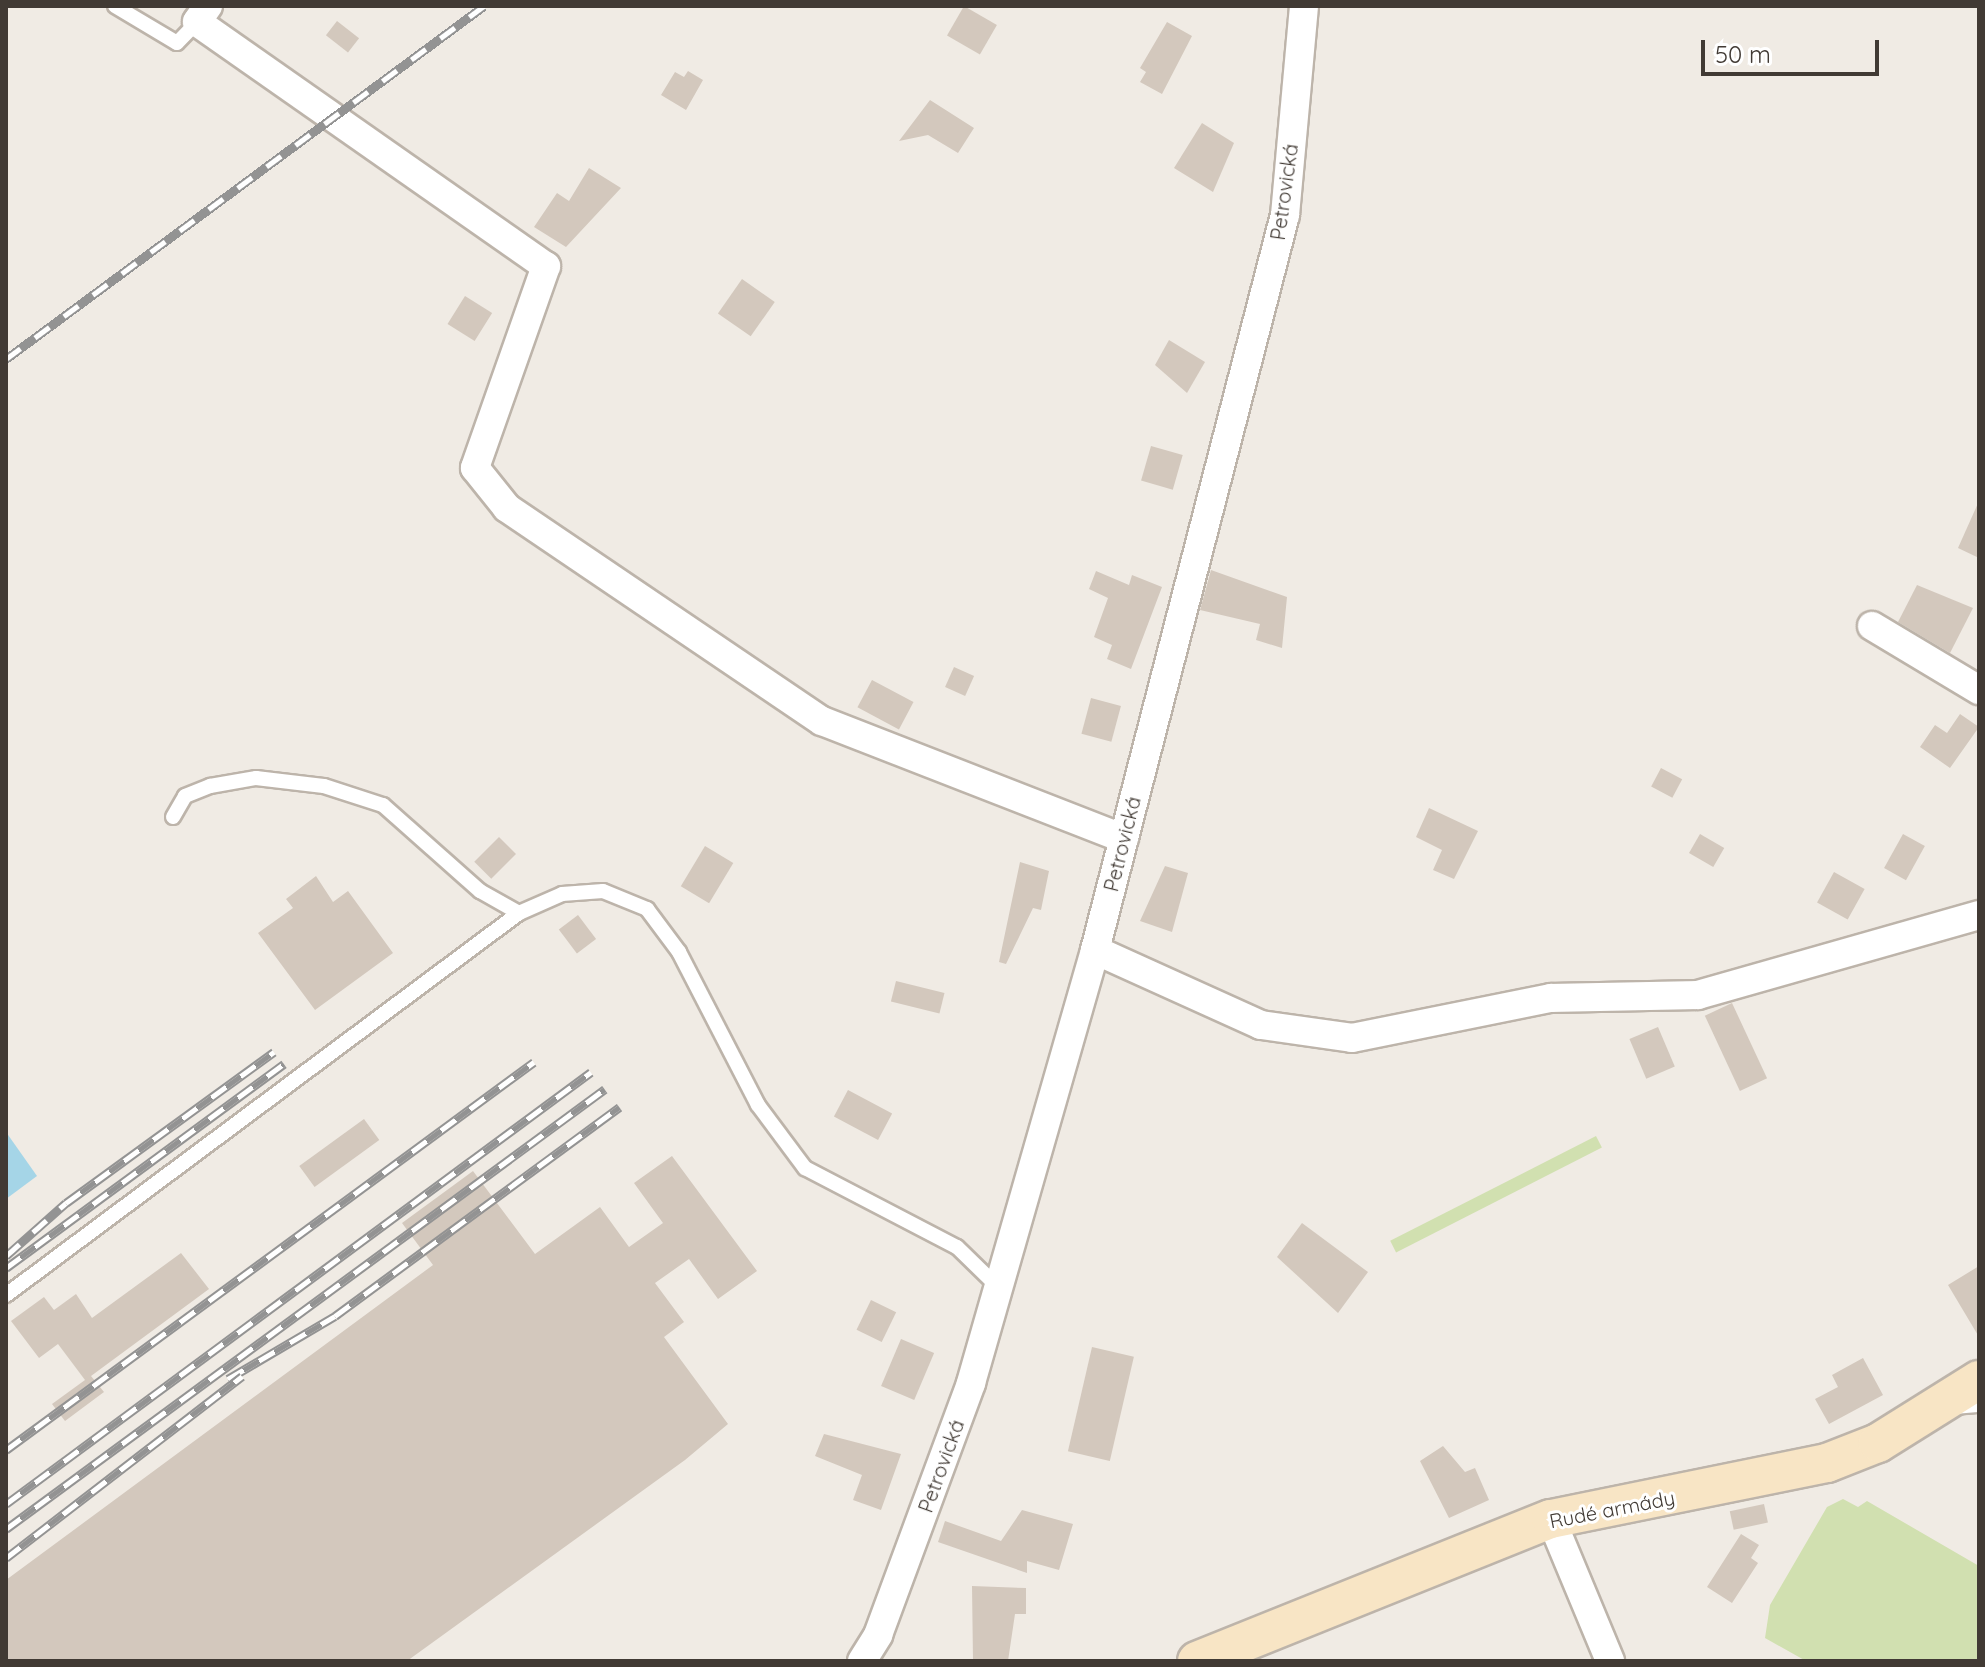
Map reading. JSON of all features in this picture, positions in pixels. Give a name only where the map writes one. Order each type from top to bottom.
[{"type":"main road","name":"Rudé armády","points":[[1197,1661],[1551,1519],[1776,1478],[1878,1443],[1979,1380]]},
{"type":"street","name":"Petrovická","points":[[862,1661],[878,1635],[966,1398],[1095,950],[1285,215],[1304,6]]},
{"type":"street","points":[[202,14],[546,266],[475,468],[507,508],[822,721],[1124,839]]},
{"type":"street","points":[[1872,626],[1979,690]]},
{"type":"street","points":[[1095,950],[1261,1025],[1352,1038],[1551,998],[1698,995],[1979,915]]},
{"type":"street","points":[[1551,1519],[1610,1661]]},
{"type":"lane","points":[[115,6],[177,43],[202,14]]},
{"type":"lane","points":[[173,817],[185,796],[210,786],[256,778],[324,786],[383,805],[480,891],[519,913]]},
{"type":"lane","points":[[6,1295],[519,913],[562,894],[603,891],[647,909],[679,952],[758,1105],[805,1168],[957,1247],[999,1287]]},
{"type":"lane","points":[[1935,1408],[1979,1405]]},
{"type":"green space","points":[[1596,1136],[1602,1148],[1396,1252],[1390,1241]]},
{"type":"green space","points":[[1843,1499],[1858,1507],[1867,1501],[1979,1566],[1979,1661],[1806,1661],[1765,1638],[1770,1605],[1827,1507]]},
{"type":"water","points":[[6,1132],[37,1176],[6,1199]]},
{"type":"building","points":[[964,6],[997,25],[980,54],[947,35]]},
{"type":"building","points":[[337,21],[359,38],[348,52],[326,35]]},
{"type":"building","points":[[1167,22],[1192,36],[1162,94],[1140,82],[1146,72],[1140,68]]},
{"type":"building","points":[[688,71],[703,80],[686,110],[661,95],[675,72],[684,77]]},
{"type":"building","points":[[930,100],[974,128],[958,153],[928,135],[899,141]]},
{"type":"building","points":[[1202,123],[1234,143],[1213,192],[1174,168]]},
{"type":"building","points":[[589,168],[621,188],[566,247],[534,227],[557,193],[569,201]]},
{"type":"building","points":[[742,279],[775,302],[751,336],[718,313]]},
{"type":"building","points":[[465,296],[492,313],[475,341],[448,324]]},
{"type":"building","points":[[1169,340],[1205,362],[1187,393],[1155,365]]},
{"type":"building","points":[[1151,446],[1183,455],[1173,490],[1141,481]]},
{"type":"building","points":[[1979,501],[1979,558],[1958,548]]},
{"type":"building","points":[[1211,570],[1287,597],[1282,648],[1256,640],[1260,624],[1200,610]]},
{"type":"building","points":[[1096,571],[1129,585],[1132,575],[1162,587],[1131,669],[1107,659],[1112,645],[1094,637],[1108,598],[1089,589]]},
{"type":"building","points":[[1917,585],[1973,608],[1950,653],[1898,622]]},
{"type":"building","points":[[954,667],[974,676],[965,696],[945,687]]},
{"type":"building","points":[[872,680],[913,702],[899,729],[857,707]]},
{"type":"building","points":[[1091,698],[1121,706],[1111,742],[1081,734]]},
{"type":"building","points":[[1960,714],[1979,727],[1950,768],[1920,747],[1935,725],[1947,733]]},
{"type":"building","points":[[1661,768],[1682,779],[1672,798],[1651,787]]},
{"type":"building","points":[[1429,808],[1478,831],[1454,879],[1433,870],[1442,850],[1416,837]]},
{"type":"building","points":[[1700,834],[1724,848],[1713,867],[1689,853]]},
{"type":"building","points":[[1903,834],[1925,846],[1906,880],[1884,868]]},
{"type":"building","points":[[499,837],[516,854],[491,879],[474,862]]},
{"type":"building","points":[[705,846],[733,863],[709,903],[681,886]]},
{"type":"building","points":[[1020,862],[1049,871],[1041,910],[1033,908],[1006,964],[999,962]]},
{"type":"building","points":[[1165,866],[1188,873],[1172,932],[1140,921]]},
{"type":"building","points":[[1834,872],[1865,889],[1848,920],[1817,903]]},
{"type":"building","points":[[316,876],[333,902],[348,891],[393,953],[315,1010],[258,933],[293,908],[286,899]]},
{"type":"building","points":[[578,915],[596,939],[577,953],[559,929]]},
{"type":"building","points":[[896,981],[945,993],[939,1013],[891,1001]]},
{"type":"building","points":[[1732,1003],[1767,1078],[1740,1091],[1705,1016]]},
{"type":"building","points":[[1658,1027],[1675,1067],[1646,1079],[1629,1039]]},
{"type":"building","points":[[848,1090],[892,1113],[878,1140],[834,1116]]},
{"type":"building","points":[[364,1119],[379,1140],[315,1187],[299,1166]]},
{"type":"building","points":[[672,1156],[757,1271],[718,1299],[689,1259],[655,1283],[684,1322],[664,1337],[728,1424],[685,1460],[407,1661],[6,1661],[6,1580],[433,1265],[402,1223],[473,1171],[535,1254],[600,1207],[629,1247],[663,1223],[634,1183]]},
{"type":"building","points":[[1302,1223],[1368,1272],[1338,1313],[1277,1257]]},
{"type":"building","points":[[181,1253],[209,1289],[91,1376],[104,1392],[65,1421],[52,1404],[85,1380],[58,1344],[39,1358],[11,1321],[44,1297],[54,1310],[76,1294],[92,1318]]},
{"type":"building","points":[[1979,1266],[1979,1337],[1948,1285]]},
{"type":"building","points":[[871,1300],[896,1312],[882,1342],[857,1330]]},
{"type":"building","points":[[901,1339],[934,1353],[914,1400],[881,1386]]},
{"type":"building","points":[[1092,1347],[1134,1357],[1110,1461],[1068,1451]]},
{"type":"building","points":[[1863,1358],[1883,1395],[1829,1424],[1815,1399],[1838,1387],[1832,1375]]},
{"type":"building","points":[[824,1434],[901,1454],[881,1510],[853,1500],[862,1475],[815,1456]]},
{"type":"building","points":[[1443,1446],[1465,1472],[1475,1468],[1489,1500],[1449,1518],[1420,1461]]},
{"type":"building","points":[[1764,1504],[1768,1523],[1734,1530],[1730,1511]]},
{"type":"building","points":[[1022,1510],[1073,1524],[1059,1570],[1027,1561],[1027,1573],[938,1542],[945,1521],[1001,1541]]},
{"type":"building","points":[[1741,1534],[1759,1545],[1751,1558],[1758,1563],[1732,1603],[1707,1587]]},
{"type":"building","points":[[972,1586],[1026,1588],[1026,1614],[1015,1614],[1008,1661],[973,1661]]},
{"type":"railway","points":[[6,359],[484,6]]},
{"type":"railway","points":[[6,1256],[66,1203],[274,1052]]},
{"type":"railway","points":[[6,1450],[534,1062]]},
{"type":"railway","points":[[6,1268],[284,1064]]},
{"type":"railway","points":[[6,1504],[591,1072]]},
{"type":"railway","points":[[6,1529],[605,1089]]},
{"type":"railway","points":[[228,1379],[335,1316],[619,1107]]},
{"type":"railway","points":[[6,1558],[242,1376]]}]
